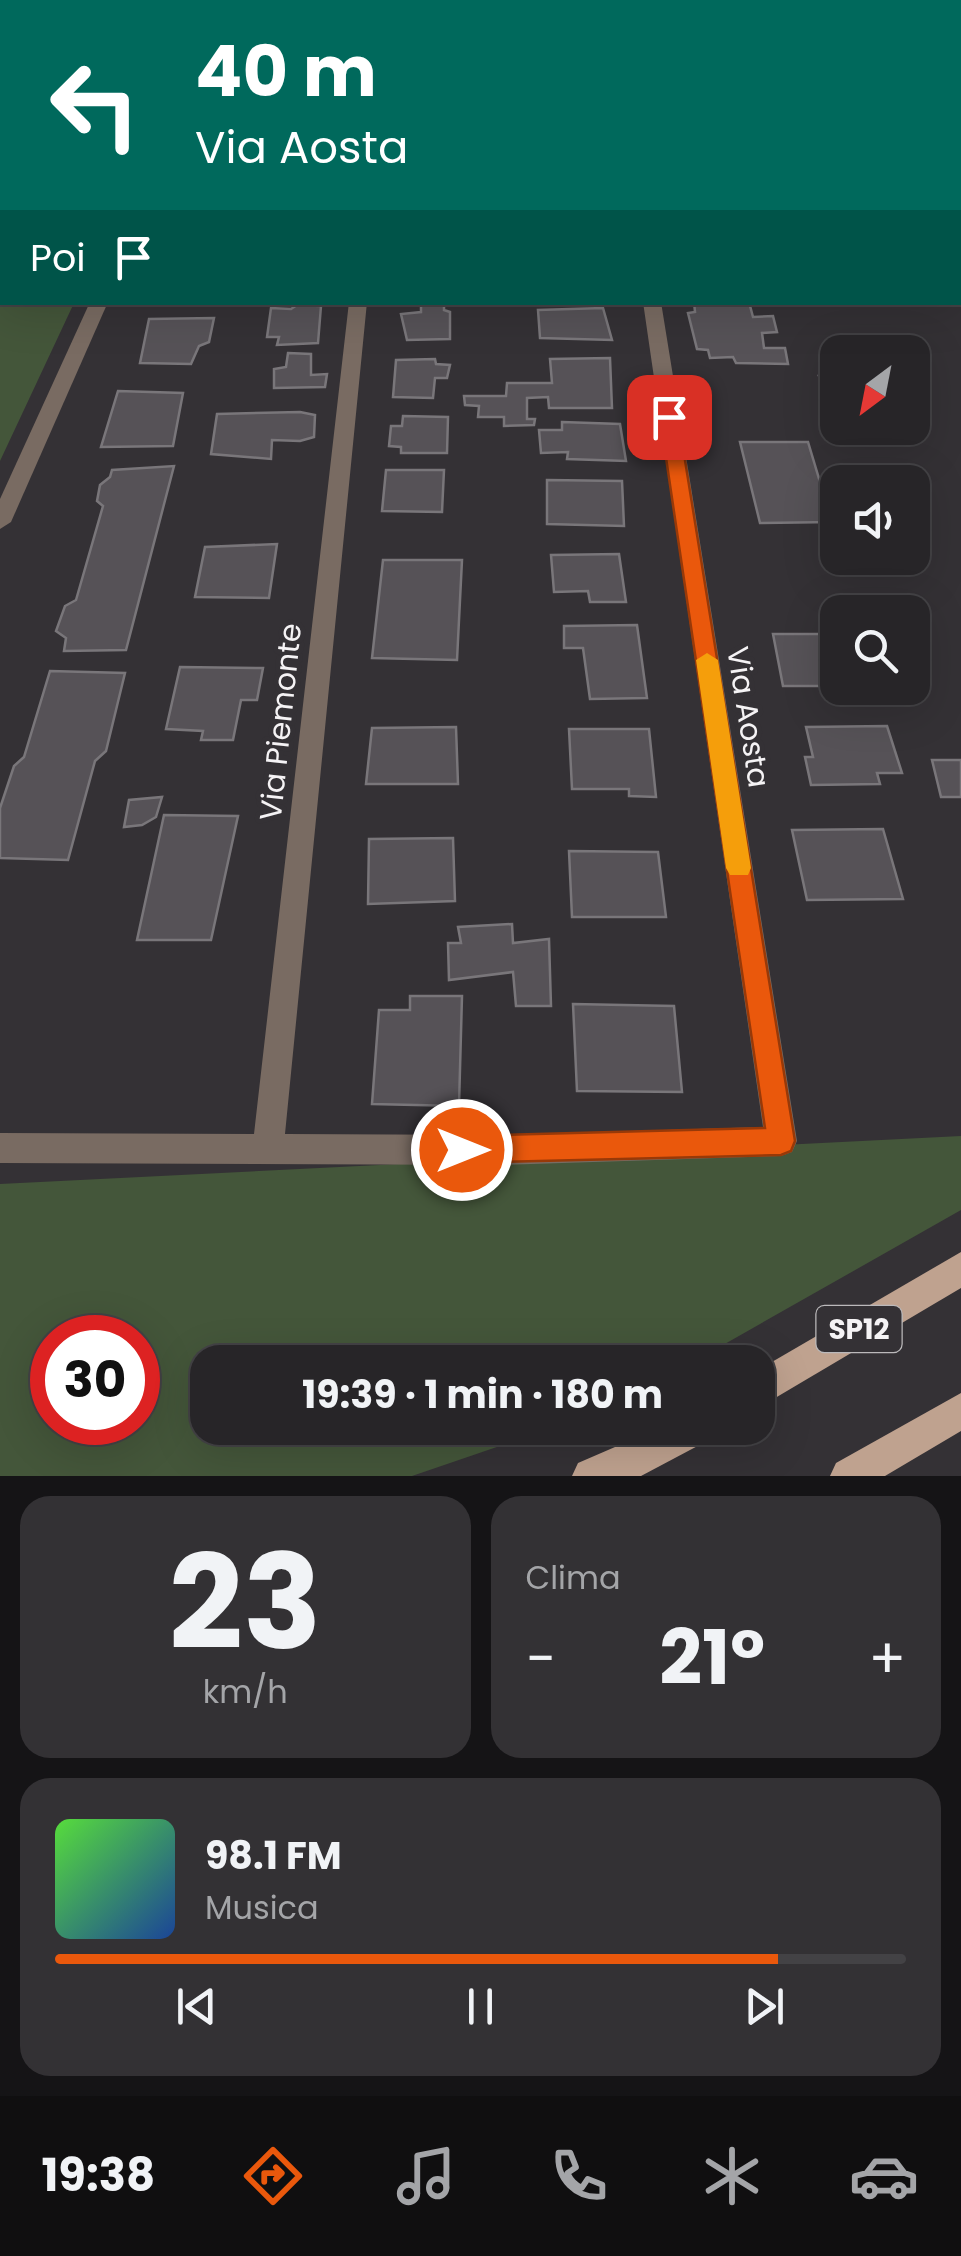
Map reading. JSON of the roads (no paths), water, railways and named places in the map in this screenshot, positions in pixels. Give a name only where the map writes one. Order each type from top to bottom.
[{"type":"main road","name":"SP12","points":[[775,1380],[961,1269]]},
{"type":"main road","points":[[849,1476],[961,1411]]},
{"type":"main road","points":[[591,1476],[665,1445]]},
{"type":"street","points":[[0,522],[97,305]]},
{"type":"street","name":"Via Piemonte","points":[[268,1148],[358,305]]},
{"type":"street","name":"Via Aosta","points":[[268,1148],[501,1150],[781,1141],[652,305]]},
{"type":"street","points":[[0,1148],[268,1148]]}]
